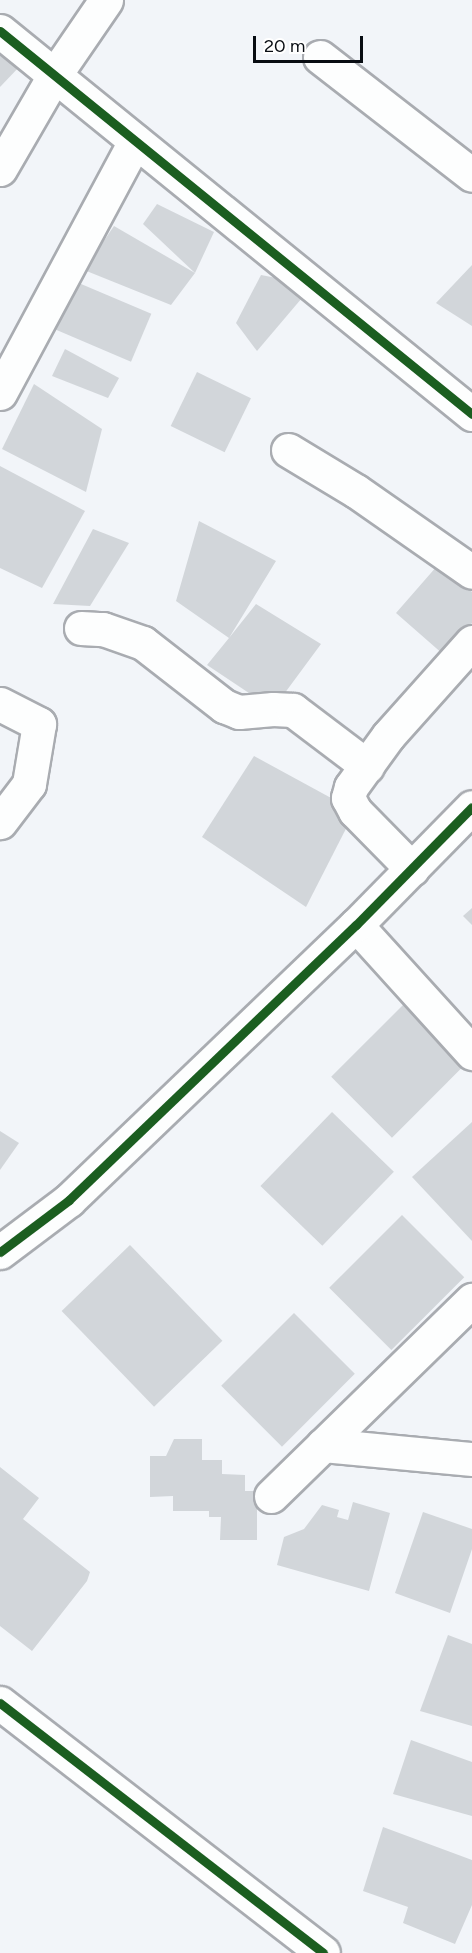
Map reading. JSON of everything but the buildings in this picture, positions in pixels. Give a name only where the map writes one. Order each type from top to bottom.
[{"type":"street","points":[[0,169],[54,75],[106,0]]},
{"type":"street","points":[[0,31],[472,414]]},
{"type":"street","points":[[320,57],[472,175]]},
{"type":"street","points":[[0,393],[135,141]]},
{"type":"street","points":[[288,450],[356,491],[472,572]]},
{"type":"street","points":[[81,628],[103,629],[143,643],[224,706],[239,712],[293,710],[367,766]]},
{"type":"street","points":[[412,869],[355,811],[348,798],[351,787],[388,736],[472,642]]},
{"type":"street","points":[[0,704],[39,723],[29,784],[0,822]]},
{"type":"street","points":[[0,1252],[69,1200],[356,925],[472,807]]},
{"type":"street","points":[[356,925],[472,1053]]},
{"type":"street","points":[[270,1496],[472,1300]]},
{"type":"street","points":[[323,1445],[472,1459]]},
{"type":"street","points":[[5,1714],[323,1953]]},
{"type":"cycle path","points":[[0,31],[472,414]]},
{"type":"cycle path","points":[[0,1252],[69,1200],[356,925],[472,807]]},
{"type":"cycle path","points":[[0,1703],[323,1953]]}]
